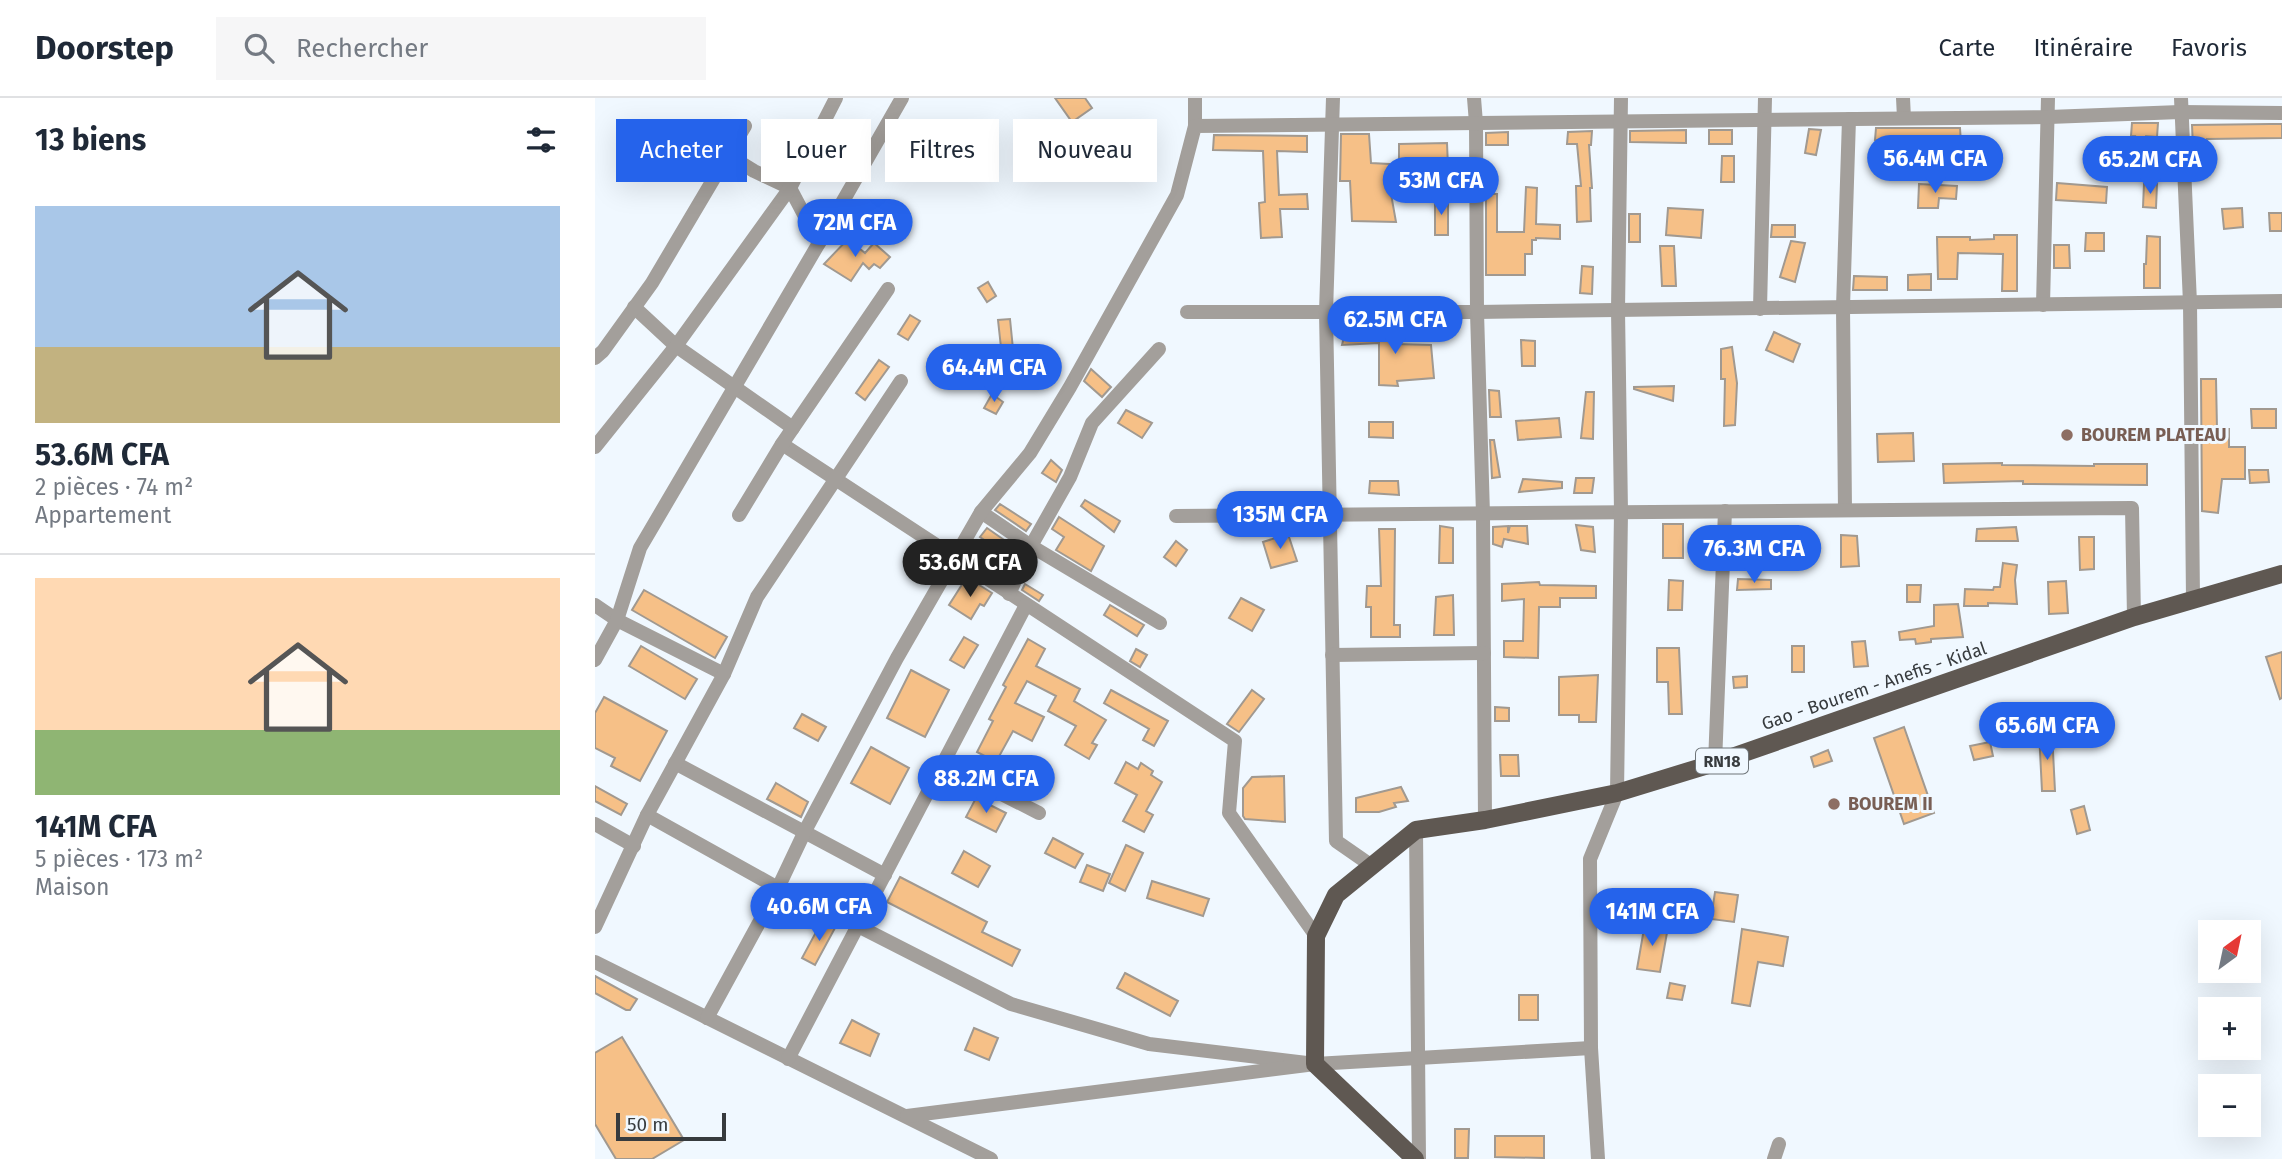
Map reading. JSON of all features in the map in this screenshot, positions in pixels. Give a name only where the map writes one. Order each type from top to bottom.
[{"type":"main road","name":"Gao - Bourem - Anefis - Kidal","points":[[1416,830],[1485,820],[1617,793],[1715,763],[2134,617],[2282,574]]},
{"type":"main road","points":[[1416,830],[1336,895],[1316,936],[1315,1064],[1417,1159]]},
{"type":"street","points":[[595,447],[676,346],[790,188],[837,98]]},
{"type":"street","points":[[595,660],[617,620],[640,548],[902,98]]},
{"type":"street","points":[[707,1018],[778,888],[805,831],[897,658],[981,512],[1030,453],[1070,387],[1177,195],[1195,126],[1195,98]]},
{"type":"street","points":[[1333,98],[1326,312],[1336,841],[1372,866]]},
{"type":"street","points":[[1474,98],[1483,514],[1485,820]]},
{"type":"street","points":[[1598,1159],[1591,1048],[1590,859],[1617,793],[1621,512],[1618,310],[1621,98]]},
{"type":"street","points":[[1761,309],[1765,98]]},
{"type":"street","points":[[1903,98],[1904,118]]},
{"type":"street","points":[[2043,305],[2048,98]]},
{"type":"street","points":[[1195,126],[2049,117],[2181,105],[2282,113]]},
{"type":"street","points":[[2181,105],[2190,303],[2193,599]]},
{"type":"street","points":[[1845,510],[1843,307],[1849,119]]},
{"type":"street","points":[[747,167],[790,188],[819,243]]},
{"type":"street","points":[[595,358],[603,351],[652,283],[712,182]]},
{"type":"street","points":[[739,515],[782,444],[888,289]]},
{"type":"street","points":[[1187,312],[1477,312],[2282,301]]},
{"type":"street","points":[[634,307],[676,346],[793,428]]},
{"type":"street","points":[[1009,594],[1031,546],[1070,477],[1092,423],[1159,349]]},
{"type":"street","points":[[595,927],[647,816],[724,674],[757,597],[901,381]]},
{"type":"street","points":[[782,444],[1235,741],[1229,813],[1316,936]]},
{"type":"street","points":[[1176,516],[2132,508],[2134,617]]},
{"type":"street","points":[[1715,763],[1725,511]]},
{"type":"street","points":[[981,512],[1031,546],[1160,623]]},
{"type":"street","points":[[788,1059],[1026,605]]},
{"type":"street","points":[[595,606],[617,620],[724,674]]},
{"type":"street","points":[[1332,655],[1484,653]]},
{"type":"street","points":[[675,763],[885,875]]},
{"type":"street","points":[[943,764],[1039,813]]},
{"type":"street","points":[[647,816],[778,888],[1011,1004],[1149,1044],[1315,1064]]},
{"type":"street","points":[[595,824],[634,846]]},
{"type":"street","points":[[1416,830],[1417,1159]]},
{"type":"street","points":[[595,962],[991,1159]]},
{"type":"street","points":[[907,1116],[1315,1064],[1591,1048]]},
{"type":"building","points":[[1055,98],[1085,98],[1092,108],[1076,119],[1070,119]]},
{"type":"building","points":[[2132,123],[2158,123],[2157,137],[2146,136],[2142,155],[2131,153],[2135,136],[2131,136]]},
{"type":"building","points":[[2282,124],[2282,138],[2207,139],[2208,170],[2194,170],[2192,125]]},
{"type":"building","points":[[1876,128],[1960,128],[1961,144],[1875,140]]},
{"type":"building","points":[[1809,129],[1821,130],[1816,155],[1805,153]]},
{"type":"building","points":[[1686,130],[1686,143],[1630,142],[1630,131]]},
{"type":"building","points":[[1709,130],[1732,130],[1732,144],[1709,144]]},
{"type":"building","points":[[1592,131],[1589,145],[1591,221],[1577,222],[1576,186],[1581,186],[1577,144],[1567,144],[1568,132]]},
{"type":"building","points":[[1508,132],[1508,145],[1486,145],[1486,133]]},
{"type":"building","points":[[1341,134],[1369,134],[1371,163],[1389,164],[1389,183],[1396,222],[1352,221],[1350,181],[1340,181]]},
{"type":"building","points":[[1214,135],[1307,136],[1307,152],[1277,151],[1279,195],[1307,194],[1308,209],[1280,209],[1282,237],[1261,238],[1259,203],[1265,202],[1263,151],[1213,150]]},
{"type":"building","points":[[1447,143],[1448,167],[1415,166],[1415,170],[1399,170],[1399,144]]},
{"type":"building","points":[[1722,156],[1734,156],[1734,182],[1721,182]]},
{"type":"building","points":[[2057,183],[2107,187],[2106,203],[2056,200]]},
{"type":"building","points":[[1919,184],[1957,186],[1956,199],[1939,198],[1938,208],[1918,208]]},
{"type":"building","points":[[2144,184],[2157,184],[2156,208],[2143,207]]},
{"type":"building","points":[[1526,187],[1537,188],[1536,224],[1560,225],[1560,239],[1532,240],[1532,254],[1525,254],[1525,275],[1486,275],[1486,194],[1497,194],[1497,232],[1524,232]]},
{"type":"building","points":[[1435,199],[1448,199],[1448,235],[1435,235]]},
{"type":"building","points":[[1668,208],[1703,210],[1701,238],[1666,235]]},
{"type":"building","points":[[2242,208],[2243,227],[2224,229],[2222,209]]},
{"type":"building","points":[[2269,213],[2282,213],[2282,231],[2270,231]]},
{"type":"building","points":[[1629,214],[1640,214],[1640,242],[1629,242]]},
{"type":"building","points":[[1772,225],[1795,225],[1795,237],[1771,237]]},
{"type":"building","points":[[2086,233],[2104,233],[2104,251],[2085,251]]},
{"type":"building","points":[[1994,235],[2017,235],[2017,291],[2002,291],[2003,254],[1958,253],[1957,279],[1938,279],[1937,237],[1970,237],[1970,240],[1994,239]]},
{"type":"building","points":[[2147,236],[2160,237],[2160,288],[2144,288]]},
{"type":"building","points":[[848,239],[865,253],[874,243],[890,257],[880,268],[874,264],[869,269],[863,263],[851,281],[824,264]]},
{"type":"building","points":[[1791,241],[1805,243],[1795,282],[1780,277]]},
{"type":"building","points":[[2054,245],[2069,245],[2070,268],[2054,268]]},
{"type":"building","points":[[1660,246],[1674,246],[1676,286],[1662,286]]},
{"type":"building","points":[[1582,266],[1593,267],[1592,294],[1580,293]]},
{"type":"building","points":[[1931,274],[1931,290],[1908,290],[1908,275]]},
{"type":"building","points":[[1854,276],[1887,277],[1887,290],[1853,290]]},
{"type":"building","points":[[988,282],[996,296],[987,302],[978,288]]},
{"type":"building","points":[[910,315],[920,321],[908,340],[898,334]]},
{"type":"building","points":[[1010,319],[1013,349],[1036,357],[1031,368],[1019,364],[1011,365],[1004,375],[998,320]]},
{"type":"building","points":[[1346,329],[1395,329],[1395,344],[1431,345],[1434,378],[1397,381],[1398,386],[1379,385],[1379,343],[1342,345]]},
{"type":"building","points":[[1774,332],[1800,344],[1793,362],[1766,350]]},
{"type":"building","points":[[1521,340],[1535,341],[1535,366],[1522,366]]},
{"type":"building","points":[[1732,347],[1737,383],[1735,425],[1724,426],[1725,379],[1721,379],[1721,349]]},
{"type":"building","points":[[879,360],[889,367],[865,400],[856,393]]},
{"type":"building","points":[[984,362],[1004,376],[994,389],[975,377]]},
{"type":"building","points":[[1091,369],[1111,387],[1102,397],[1084,381]]},
{"type":"building","points":[[2201,379],[2216,379],[2217,429],[2229,429],[2229,447],[2245,447],[2245,479],[2222,479],[2218,513],[2202,511]]},
{"type":"building","points":[[1674,386],[1673,401],[1634,389],[1634,387]]},
{"type":"building","points":[[1489,390],[1499,391],[1501,417],[1490,417]]},
{"type":"building","points":[[1586,392],[1594,392],[1593,439],[1581,438]]},
{"type":"building","points":[[992,394],[1003,402],[996,414],[984,408]]},
{"type":"building","points":[[2251,409],[2276,409],[2276,428],[2252,428]]},
{"type":"building","points":[[1126,410],[1152,423],[1142,438],[1118,423]]},
{"type":"building","points":[[1559,418],[1561,437],[1518,440],[1516,421]]},
{"type":"building","points":[[1369,422],[1393,422],[1393,438],[1369,437]]},
{"type":"building","points":[[1913,433],[1914,461],[1878,462],[1877,434]]},
{"type":"building","points":[[1490,440],[1494,440],[1500,477],[1492,478]]},
{"type":"building","points":[[1051,460],[1062,470],[1056,482],[1042,473]]},
{"type":"building","points":[[1943,464],[2094,466],[2147,464],[2147,485],[2023,484],[2023,481],[1944,483]]},
{"type":"building","points":[[2249,470],[2268,470],[2269,482],[2250,483]]},
{"type":"building","points":[[1576,478],[1594,478],[1592,493],[1574,493]]},
{"type":"building","points":[[1523,479],[1562,482],[1562,488],[1519,492]]},
{"type":"building","points":[[1370,481],[1398,481],[1399,495],[1369,493]]},
{"type":"building","points":[[1085,500],[1120,521],[1114,532],[1081,506]]},
{"type":"building","points":[[1000,504],[1031,524],[1026,531],[995,510]]},
{"type":"building","points":[[1059,517],[1104,546],[1091,571],[1056,550],[1064,537],[1052,529]]},
{"type":"building","points":[[1663,524],[1683,524],[1683,558],[1663,558]]},
{"type":"building","points":[[1576,525],[1593,527],[1595,552],[1581,550]]},
{"type":"building","points":[[1440,526],[1453,528],[1453,563],[1439,563]]},
{"type":"building","points":[[1508,526],[1508,533],[1510,526],[1527,526],[1528,544],[1504,539],[1502,547],[1493,544],[1493,527]]},
{"type":"building","points":[[2016,527],[2018,541],[1976,541],[1977,529]]},
{"type":"building","points":[[987,528],[1017,549],[1003,570],[1006,571],[1002,577],[986,566],[997,549],[980,537]]},
{"type":"building","points":[[1379,529],[1395,529],[1394,625],[1400,625],[1400,637],[1371,637],[1371,607],[1366,607],[1367,586],[1381,586]]},
{"type":"building","points":[[1288,534],[1297,561],[1271,568],[1263,542]]},
{"type":"building","points":[[1841,535],[1857,536],[1859,566],[1841,567]]},
{"type":"building","points":[[2079,537],[2094,537],[2094,569],[2080,570]]},
{"type":"building","points":[[1176,541],[1187,550],[1176,566],[1164,557]]},
{"type":"building","points":[[2003,563],[2017,565],[2017,604],[1964,606],[1965,589],[1993,590],[1994,587],[2000,587]]},
{"type":"building","points":[[1738,579],[1771,580],[1771,589],[1737,590]]},
{"type":"building","points":[[1669,580],[1683,581],[1682,610],[1668,610]]},
{"type":"building","points":[[2066,581],[2068,613],[2049,614],[2048,582]]},
{"type":"building","points":[[1539,582],[1540,585],[1596,586],[1596,598],[1560,598],[1560,607],[1539,607],[1538,658],[1504,657],[1504,641],[1523,641],[1524,599],[1502,601],[1502,584]]},
{"type":"building","points":[[963,583],[972,588],[976,583],[992,593],[984,606],[980,604],[971,619],[949,605]]},
{"type":"building","points":[[1025,584],[1043,595],[1039,601],[1022,590]]},
{"type":"building","points":[[1907,585],[1921,585],[1920,602],[1907,602]]},
{"type":"building","points":[[644,590],[727,637],[715,658],[632,610]]},
{"type":"building","points":[[1453,595],[1454,635],[1434,635],[1436,597]]},
{"type":"building","points":[[1241,598],[1264,610],[1252,631],[1229,618]]},
{"type":"building","points":[[1958,604],[1963,637],[1931,639],[1931,642],[1916,644],[1915,639],[1900,640],[1899,632],[1934,626],[1934,605]]},
{"type":"building","points":[[1110,605],[1144,625],[1137,636],[1104,615]]},
{"type":"building","points":[[964,637],[978,645],[964,668],[950,660]]},
{"type":"building","points":[[1028,639],[1045,649],[1036,666],[1080,689],[1074,701],[1106,720],[1092,743],[1097,745],[1089,759],[1065,745],[1076,726],[1048,711],[1056,696],[1027,681],[1015,703],[1044,717],[1032,741],[1013,731],[996,762],[977,752],[993,721],[989,719],[1006,687],[1003,685]]},
{"type":"building","points":[[1865,641],[1868,666],[1854,667],[1852,642]]},
{"type":"building","points":[[641,646],[697,679],[685,699],[629,666]]},
{"type":"building","points":[[1792,646],[1804,646],[1804,672],[1792,672]]},
{"type":"building","points":[[1657,648],[1679,648],[1682,714],[1669,714],[1668,682],[1657,682]]},
{"type":"building","points":[[1136,649],[1147,655],[1140,667],[1130,661]]},
{"type":"building","points":[[2282,652],[2282,698],[2280,699],[2266,657]]},
{"type":"building","points":[[911,670],[949,690],[925,737],[887,718]]},
{"type":"building","points":[[1598,675],[1596,722],[1579,722],[1579,715],[1559,715],[1559,677]]},
{"type":"building","points":[[1747,676],[1747,687],[1734,688],[1733,677]]},
{"type":"building","points":[[1111,690],[1168,721],[1154,746],[1143,740],[1149,729],[1104,703]]},
{"type":"building","points":[[1252,690],[1264,699],[1239,732],[1227,724]]},
{"type":"building","points":[[604,697],[667,731],[640,781],[611,766],[615,758],[595,748],[595,713]]},
{"type":"building","points":[[1495,707],[1509,708],[1509,721],[1495,721]]},
{"type":"building","points":[[802,714],[826,727],[818,741],[794,728]]},
{"type":"building","points":[[1904,727],[1934,813],[1904,824],[1874,738]]},
{"type":"building","points":[[2039,732],[2052,732],[2055,791],[2042,791]]},
{"type":"building","points":[[1990,742],[1993,756],[1974,760],[1970,746]]},
{"type":"building","points":[[871,747],[909,768],[890,804],[851,783]]},
{"type":"building","points":[[1828,750],[1832,761],[1814,767],[1811,757]]},
{"type":"building","points":[[1500,755],[1518,755],[1519,776],[1501,776]]},
{"type":"building","points":[[1126,762],[1138,769],[1141,763],[1153,771],[1151,775],[1162,782],[1146,811],[1153,815],[1144,832],[1123,821],[1137,795],[1115,783]]},
{"type":"building","points":[[1284,776],[1285,822],[1245,819],[1243,788],[1252,777]]},
{"type":"building","points":[[776,783],[808,802],[801,817],[767,799]]},
{"type":"building","points":[[595,786],[627,804],[621,815],[595,801]]},
{"type":"building","points":[[1401,787],[1408,801],[1394,803],[1396,807],[1379,812],[1356,812],[1356,798]]},
{"type":"building","points":[[976,798],[1006,813],[996,832],[966,817]]},
{"type":"building","points":[[2084,806],[2090,830],[2077,834],[2071,810]]},
{"type":"building","points":[[1053,838],[1083,854],[1075,868],[1045,853]]},
{"type":"building","points":[[1126,845],[1143,853],[1125,891],[1109,883]]},
{"type":"building","points":[[964,851],[990,866],[978,887],[952,873]]},
{"type":"building","points":[[1087,865],[1110,874],[1103,891],[1080,882]]},
{"type":"building","points":[[900,877],[987,922],[982,932],[1020,950],[1012,966],[887,902]]},
{"type":"building","points":[[1152,881],[1209,899],[1203,916],[1147,898]]},
{"type":"building","points":[[1715,892],[1738,895],[1734,922],[1711,919]]},
{"type":"building","points":[[822,921],[835,928],[815,965],[802,958]]},
{"type":"building","points":[[1645,923],[1668,927],[1660,972],[1637,969]]},
{"type":"building","points":[[1742,929],[1788,937],[1783,966],[1758,962],[1750,1006],[1732,1003]]},
{"type":"building","points":[[1125,973],[1178,1001],[1170,1016],[1117,988]]},
{"type":"building","points":[[595,976],[637,999],[630,1010],[595,993]]},
{"type":"building","points":[[1670,983],[1685,986],[1682,1000],[1667,998]]},
{"type":"building","points":[[1519,995],[1538,995],[1538,1020],[1519,1020]]},
{"type":"building","points":[[852,1020],[879,1034],[870,1056],[840,1043]]},
{"type":"building","points":[[974,1028],[998,1038],[989,1060],[965,1050]]},
{"type":"building","points":[[622,1037],[684,1140],[652,1159],[616,1159],[595,1124],[595,1053]]},
{"type":"building","points":[[1455,1129],[1469,1129],[1468,1158],[1455,1158]]},
{"type":"building","points":[[1495,1136],[1544,1136],[1544,1158],[1495,1157]]},
{"type":"place","name":"BOUREM PLATEAU","points":[[2067,435]]},
{"type":"place","name":"BOUREM II","points":[[1834,804]]}]
